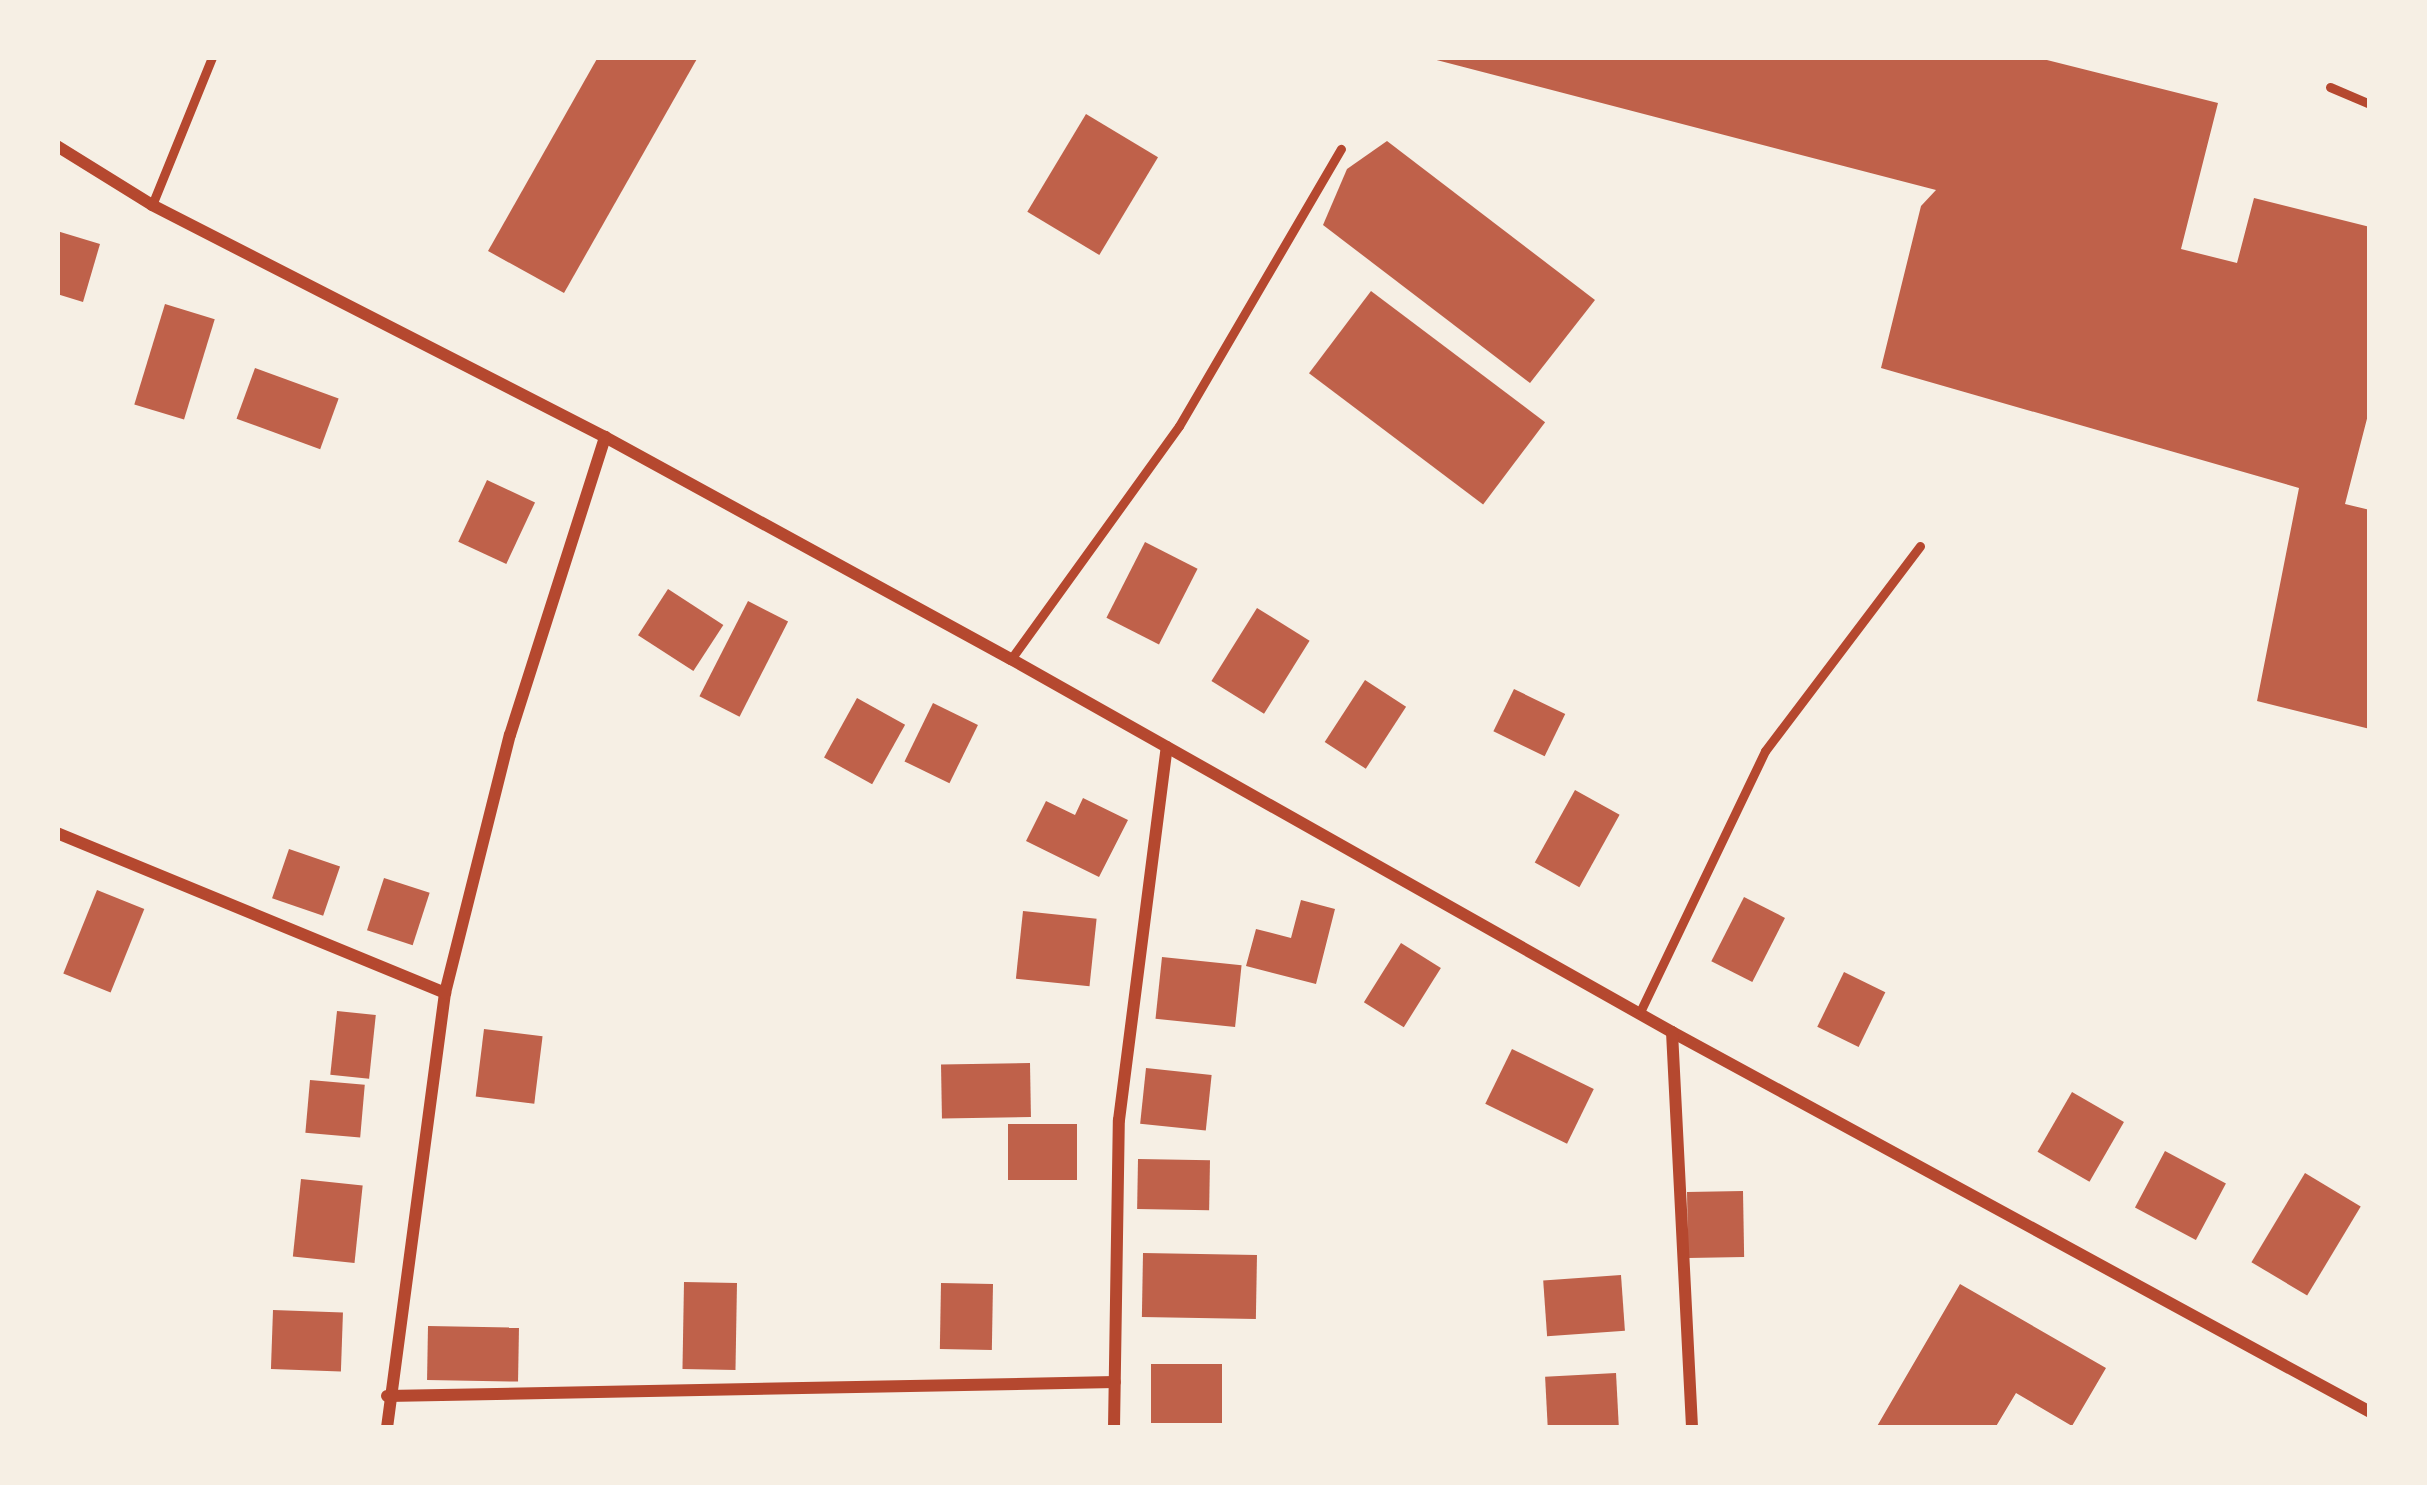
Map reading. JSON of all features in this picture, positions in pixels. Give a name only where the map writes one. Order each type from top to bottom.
[{"type":"street","points":[[57,146],[152,205],[605,437],[1011,658],[1639,1014],[2370,1412]]},
{"type":"street","points":[[387,1428],[445,993],[510,735],[605,437]]},
{"type":"street","points":[[1114,1428],[1119,1120],[1167,747]]},
{"type":"street","points":[[57,833],[445,993]]},
{"type":"street","points":[[1672,1032],[1692,1428]]},
{"type":"street","points":[[388,1396],[1115,1382]]},
{"type":"lane","points":[[152,205],[212,57]]},
{"type":"lane","points":[[2330,87],[2370,104]]},
{"type":"lane","points":[[1011,658],[1180,426],[1341,148]]},
{"type":"lane","points":[[1639,1014],[1765,751],[1920,546]]},
{"type":"building","points":[[598,57],[698,57],[564,293],[488,251]]},
{"type":"building","points":[[1425,57],[2035,57],[2218,103],[2181,249],[2237,263],[2254,198],[2370,227],[2370,407],[2345,504],[2370,510],[2370,729],[2257,701],[2299,488],[1881,368],[1921,206],[1936,190]]},
{"type":"building","points":[[1086,114],[1158,157],[1099,255],[1027,212]]},
{"type":"building","points":[[1387,141],[1595,300],[1530,383],[1323,225],[1347,169]]},
{"type":"building","points":[[57,231],[100,244],[83,302],[57,294]]},
{"type":"building","points":[[1371,291],[1545,422],[1483,504],[1309,373]]},
{"type":"building","points":[[165,304],[215,319],[184,420],[134,404]]},
{"type":"building","points":[[255,368],[339,398],[320,449],[237,419]]},
{"type":"building","points":[[487,480],[535,502],[506,564],[458,542]]},
{"type":"building","points":[[1145,542],[1198,569],[1159,645],[1106,618]]},
{"type":"building","points":[[668,589],[723,625],[693,671],[638,635]]},
{"type":"building","points":[[748,601],[788,621],[740,717],[699,696]]},
{"type":"building","points":[[1257,608],[1310,641],[1264,714],[1211,681]]},
{"type":"building","points":[[1365,680],[1406,707],[1366,769],[1325,742]]},
{"type":"building","points":[[1514,689],[1565,714],[1545,756],[1493,731]]},
{"type":"building","points":[[857,698],[905,725],[872,784],[824,757]]},
{"type":"building","points":[[933,703],[978,725],[949,783],[905,761]]},
{"type":"building","points":[[1575,790],[1620,815],[1579,887],[1535,863]]},
{"type":"building","points":[[1083,798],[1128,820],[1099,877],[1026,841],[1046,801],[1075,815]]},
{"type":"building","points":[[289,849],[340,867],[323,916],[272,898]]},
{"type":"building","points":[[384,878],[430,893],[413,945],[367,930]]},
{"type":"building","points":[[97,890],[144,909],[111,993],[63,973]]},
{"type":"building","points":[[1744,897],[1785,918],[1752,982],[1711,961]]},
{"type":"building","points":[[1301,900],[1335,909],[1316,984],[1246,966],[1256,929],[1291,938]]},
{"type":"building","points":[[1023,911],[1097,919],[1089,986],[1016,979]]},
{"type":"building","points":[[1401,943],[1441,968],[1404,1027],[1364,1002]]},
{"type":"building","points":[[1162,957],[1242,965],[1235,1027],[1156,1019]]},
{"type":"building","points":[[1844,972],[1885,992],[1859,1047],[1817,1027]]},
{"type":"building","points":[[337,1011],[376,1015],[369,1079],[330,1075]]},
{"type":"building","points":[[484,1029],[543,1036],[534,1104],[476,1096]]},
{"type":"building","points":[[1512,1049],[1594,1089],[1567,1144],[1485,1104]]},
{"type":"building","points":[[1030,1063],[1031,1117],[942,1119],[941,1065]]},
{"type":"building","points":[[1146,1068],[1212,1075],[1206,1131],[1140,1124]]},
{"type":"building","points":[[310,1080],[365,1085],[360,1138],[305,1133]]},
{"type":"building","points":[[2072,1092],[2124,1122],[2089,1182],[2038,1152]]},
{"type":"building","points":[[1008,1124],[1077,1124],[1077,1180],[1008,1180]]},
{"type":"building","points":[[2165,1151],[2226,1183],[2196,1240],[2135,1208]]},
{"type":"building","points":[[1138,1159],[1210,1160],[1209,1210],[1137,1209]]},
{"type":"building","points":[[2305,1173],[2361,1206],[2307,1296],[2251,1262]]},
{"type":"building","points":[[301,1179],[363,1185],[355,1263],[293,1257]]},
{"type":"building","points":[[1743,1191],[1744,1257],[1688,1258],[1687,1192]]},
{"type":"building","points":[[1143,1253],[1257,1255],[1256,1319],[1142,1317]]},
{"type":"building","points":[[1621,1275],[1625,1331],[1547,1336],[1543,1280]]},
{"type":"building","points":[[684,1282],[737,1283],[735,1370],[682,1369]]},
{"type":"building","points":[[941,1283],[993,1284],[992,1350],[940,1349]]},
{"type":"building","points":[[1960,1284],[2106,1368],[2072,1426],[2016,1393],[1995,1428],[1876,1428]]},
{"type":"building","points":[[273,1310],[343,1312],[341,1371],[271,1369]]},
{"type":"building","points":[[428,1326],[519,1328],[518,1382],[427,1380]]},
{"type":"building","points":[[1151,1364],[1222,1364],[1222,1423],[1151,1423]]},
{"type":"building","points":[[1616,1373],[1619,1426],[1548,1428],[1545,1377]]}]
